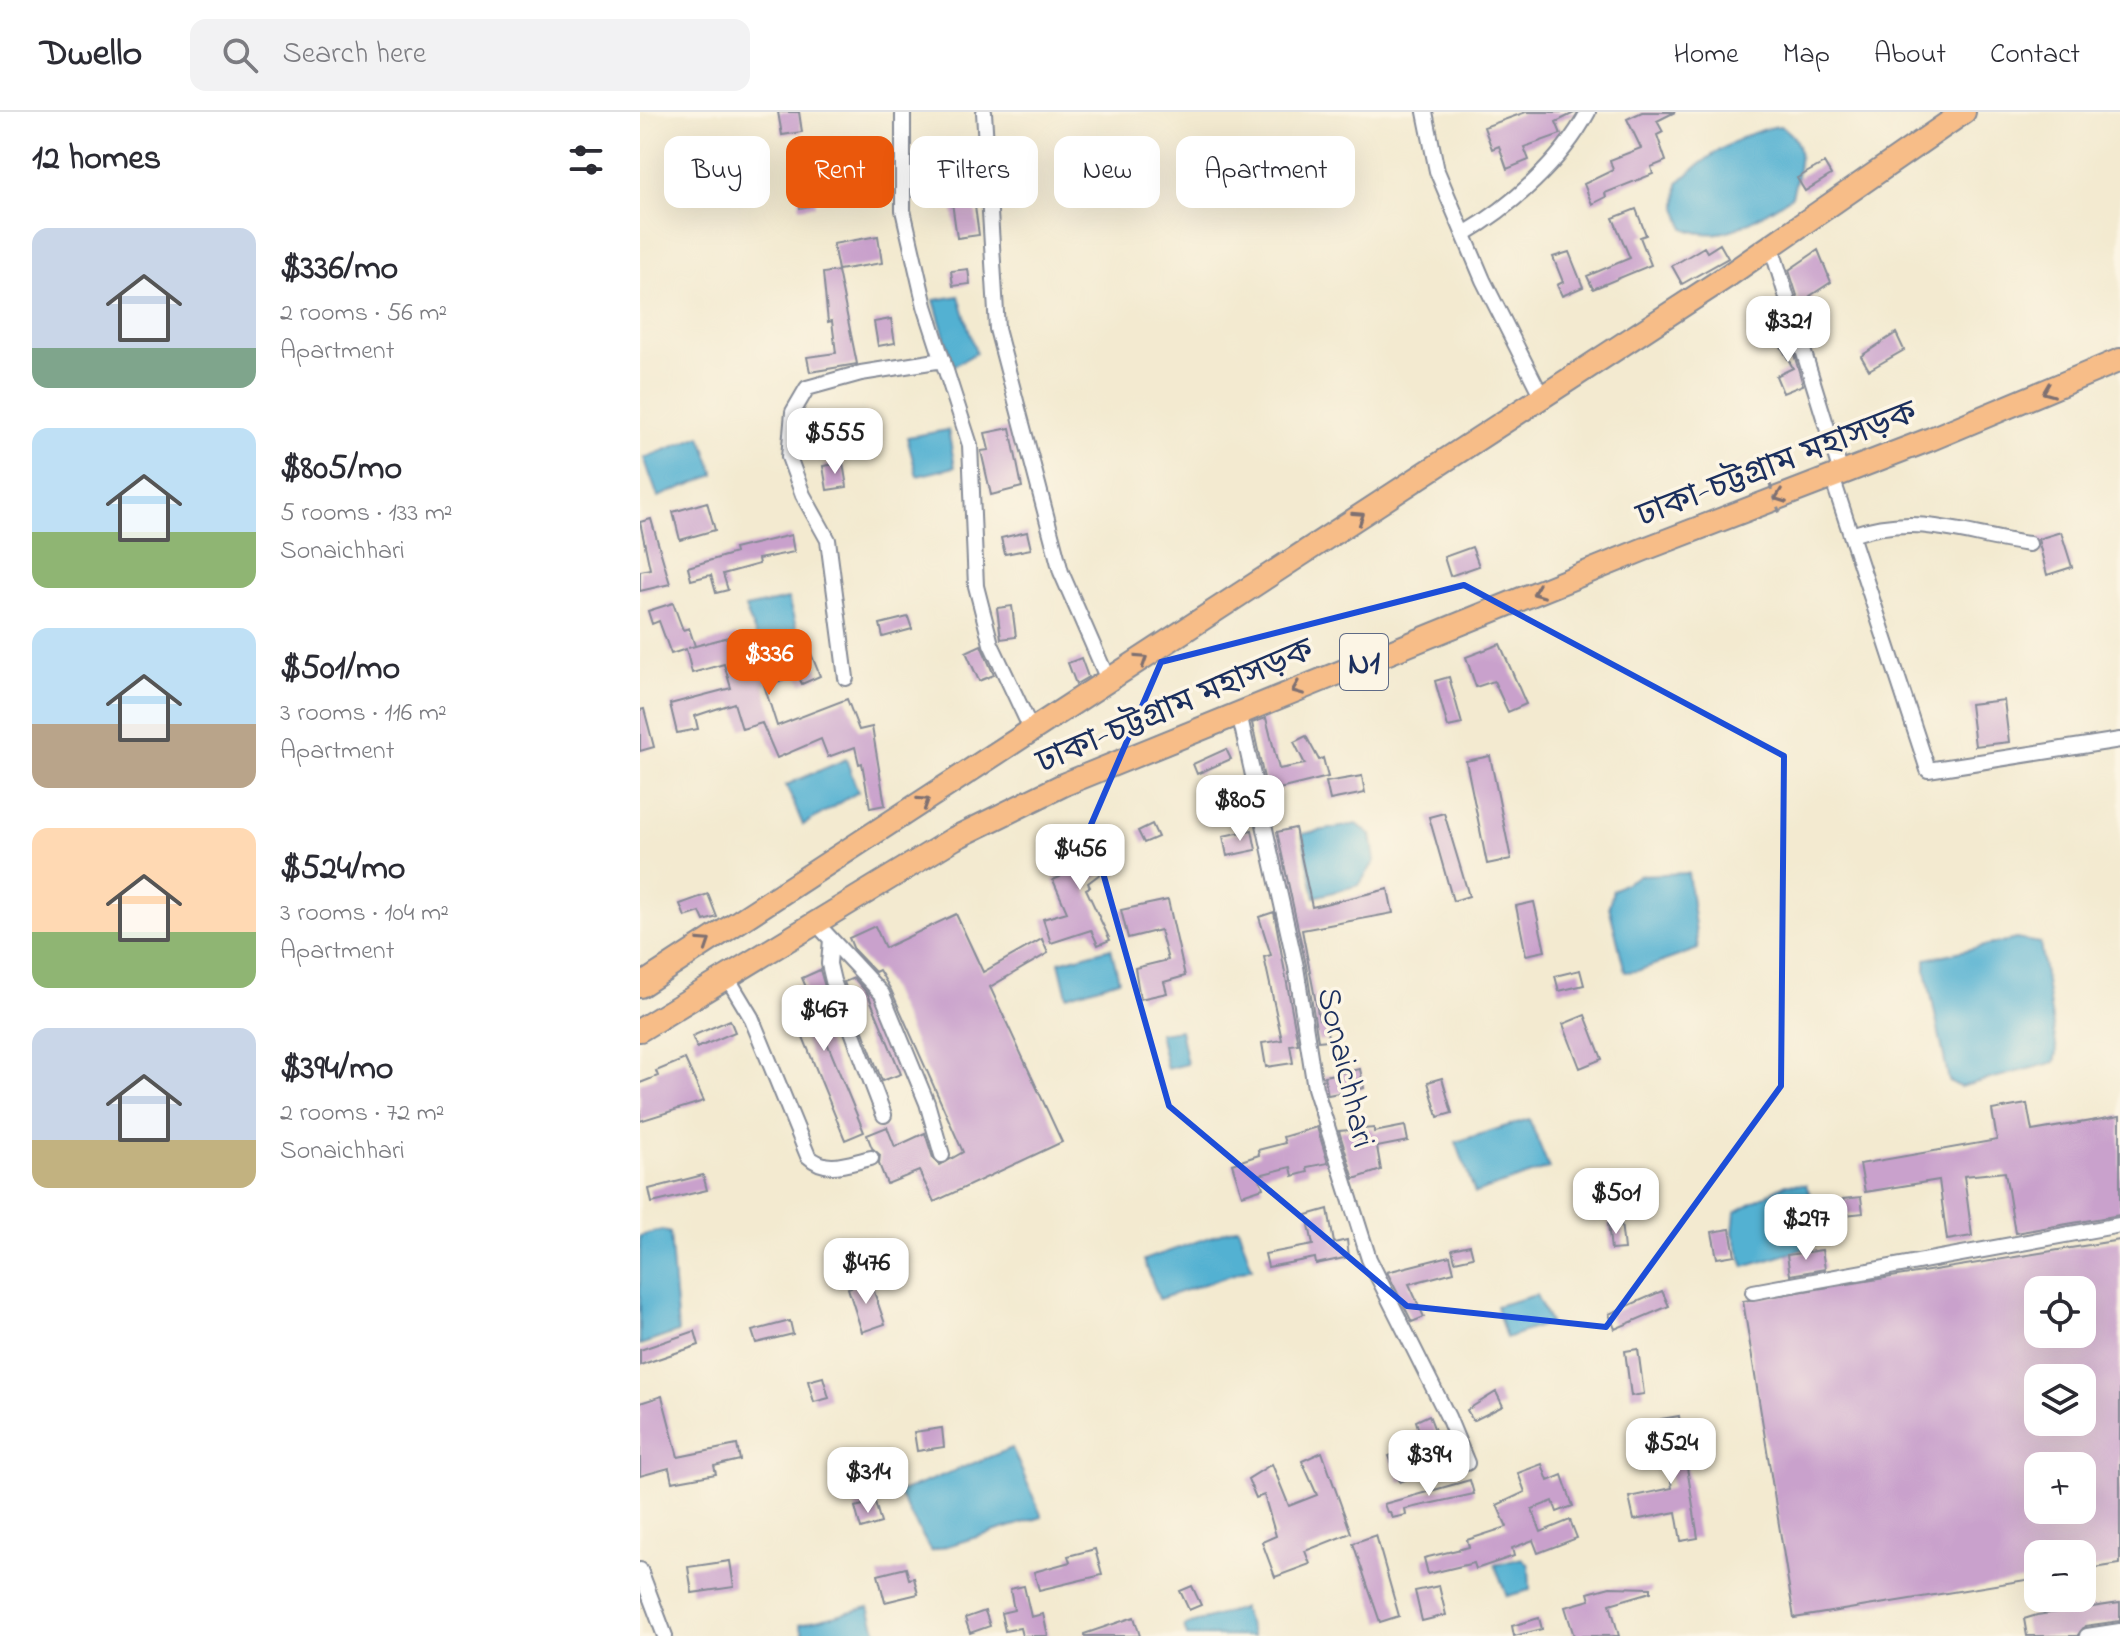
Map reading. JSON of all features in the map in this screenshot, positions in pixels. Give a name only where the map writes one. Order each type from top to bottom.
[{"type":"highway","name":"ঢাকা-চট্টগ্রাম মহাসড়ক","points":[[640,986],[1771,246],[1964,112]]},
{"type":"highway","name":"ঢাকা-চট্টগ্রাম মহাসড়ক","points":[[640,1030],[727,977],[823,931],[955,838],[1065,784],[2120,360]]},
{"type":"street","points":[[903,112],[903,210],[925,306],[970,445],[976,586],[991,644],[1032,731]]},
{"type":"street","points":[[984,112],[997,329],[1061,572],[1109,682]]},
{"type":"street","points":[[1425,112],[1437,171],[1542,397]]},
{"type":"street","points":[[1464,234],[1494,216],[1520,194],[1554,158],[1588,112]]},
{"type":"street","points":[[1771,246],[1851,535],[1928,770],[2120,740]]},
{"type":"street","points":[[846,678],[828,540],[803,495],[789,457],[793,412],[807,388],[861,373],[943,360]]},
{"type":"street","points":[[1851,535],[1879,525],[1928,524],[2029,544]]},
{"type":"street","name":"Sonaichhari","points":[[1239,713],[1296,967],[1315,1088],[1369,1259],[1448,1417],[1467,1463]]},
{"type":"street","points":[[823,931],[833,981],[884,1115]]},
{"type":"street","points":[[823,931],[882,994],[927,1103],[942,1155]]},
{"type":"street","points":[[727,977],[751,1017],[808,1156],[817,1165],[828,1168],[871,1158]]},
{"type":"street","points":[[1753,1292],[2120,1225]]},
{"type":"street","points":[[640,1570],[665,1636]]},
{"type":"street","points":[[2087,1636],[2120,1631]]},
{"type":"path","points":[[1770,484],[1781,517]]},
{"type":"highlighted area","points":[[1464,585],[1784,756],[1781,1086],[1606,1327],[1407,1306],[1169,1106],[1090,827],[1161,662]]},
{"type":"water","points":[[1780,126],[1789,132],[1799,148],[1799,167],[1792,196],[1740,227],[1727,231],[1713,234],[1684,228],[1677,207],[1678,183],[1725,147],[1752,134]]},
{"type":"water","points":[[959,296],[976,353],[953,366],[934,300]]},
{"type":"water","points":[[948,430],[955,467],[917,476],[907,437]]},
{"type":"water","points":[[701,436],[715,475],[658,497],[644,458]]},
{"type":"water","points":[[788,599],[797,630],[758,641],[745,608]]},
{"type":"water","points":[[846,759],[858,792],[803,825],[786,785]]},
{"type":"water","points":[[1357,824],[1371,835],[1375,861],[1359,885],[1315,897],[1302,834]]},
{"type":"water","points":[[1688,873],[1698,949],[1637,971],[1625,972],[1609,906],[1613,890],[1640,875]]},
{"type":"water","points":[[2016,939],[2040,943],[2057,1052],[2055,1062],[1960,1087],[1949,1081],[1926,959]]},
{"type":"water","points":[[1111,948],[1119,980],[1067,996],[1059,962]]},
{"type":"water","points":[[1180,1030],[1187,1064],[1167,1069],[1159,1033]]},
{"type":"water","points":[[1529,1119],[1549,1168],[1475,1193],[1456,1142]]},
{"type":"water","points":[[1786,1184],[1806,1185],[1815,1215],[1814,1246],[1744,1267],[1733,1233],[1735,1212]]},
{"type":"water","points":[[1238,1227],[1252,1268],[1159,1299],[1144,1260]]},
{"type":"water","points":[[662,1230],[670,1233],[678,1332],[640,1345],[640,1236]]},
{"type":"water","points":[[1536,1295],[1550,1323],[1506,1338],[1496,1306]]},
{"type":"water","points":[[1012,1448],[1042,1517],[931,1551],[898,1493]]},
{"type":"water","points":[[1522,1558],[1529,1565],[1530,1590],[1507,1596],[1495,1565]]},
{"type":"water","points":[[869,1607],[878,1636],[804,1636],[800,1624]]},
{"type":"water","points":[[1242,1608],[1253,1636],[1187,1636],[1184,1626]]},
{"type":"building","points":[[778,112],[799,112],[802,132],[782,135]]},
{"type":"building","points":[[1526,112],[1576,112],[1556,122],[1561,134],[1524,147],[1529,160],[1507,169],[1499,146],[1492,149],[1484,127]]},
{"type":"building","points":[[1642,112],[1675,112],[1657,121],[1663,132],[1657,135],[1666,161],[1651,167],[1653,174],[1605,193],[1606,197],[1592,204],[1584,184],[1613,170],[1610,160],[1641,148],[1627,119]]},
{"type":"building","points":[[1824,163],[1831,175],[1805,191],[1797,178]]},
{"type":"building","points":[[953,208],[975,208],[979,235],[957,238]]},
{"type":"building","points":[[1636,209],[1646,235],[1640,237],[1651,265],[1593,289],[1587,276],[1630,258],[1613,218]]},
{"type":"building","points":[[878,236],[882,263],[838,270],[833,244]]},
{"type":"building","points":[[1720,244],[1728,258],[1682,284],[1672,266],[1704,247],[1707,252]]},
{"type":"building","points":[[1818,250],[1831,282],[1810,296],[1827,323],[1809,334],[1789,270]]},
{"type":"building","points":[[1569,252],[1583,287],[1562,296],[1557,285],[1563,282],[1553,257]]},
{"type":"building","points":[[968,269],[970,284],[953,286],[951,271]]},
{"type":"building","points":[[838,271],[857,364],[810,372],[807,357],[836,353],[832,321],[828,322],[823,273]]},
{"type":"building","points":[[891,319],[895,343],[878,346],[874,322]]},
{"type":"building","points":[[1786,327],[1803,385],[1783,393],[1776,376],[1793,368],[1774,334]]},
{"type":"building","points":[[1896,333],[1904,350],[1869,370],[1861,356]]},
{"type":"building","points":[[1010,428],[1022,487],[991,495],[981,451],[989,450],[985,433]]},
{"type":"building","points":[[859,436],[862,452],[833,457],[830,440]]},
{"type":"building","points":[[843,463],[847,487],[827,490],[823,466]]},
{"type":"building","points":[[707,502],[715,530],[680,540],[673,512]]},
{"type":"building","points":[[651,519],[670,584],[640,591],[640,571],[650,569],[640,522]]},
{"type":"building","points":[[1027,532],[1031,549],[1005,554],[1001,538]]},
{"type":"building","points":[[2061,532],[2072,567],[2047,575],[2038,539]]},
{"type":"building","points":[[791,535],[794,552],[758,559],[759,564],[723,574],[728,590],[716,593],[711,575],[691,580],[688,567],[735,553],[734,549]]},
{"type":"building","points":[[1472,547],[1479,566],[1450,576],[1444,557]]},
{"type":"building","points":[[673,603],[683,630],[689,628],[695,646],[688,648],[736,635],[741,652],[777,643],[780,652],[806,641],[820,676],[802,684],[798,676],[764,685],[777,726],[847,699],[859,730],[872,727],[885,805],[870,808],[862,763],[859,764],[855,747],[828,757],[821,739],[777,758],[762,723],[742,729],[734,703],[695,716],[698,729],[677,733],[670,704],[731,688],[724,664],[692,673],[686,649],[671,654],[659,621],[652,624],[648,611]]},
{"type":"building","points":[[1012,606],[1016,637],[1001,639],[997,608]]},
{"type":"building","points":[[908,617],[912,629],[883,637],[880,624]]},
{"type":"building","points":[[1500,644],[1526,704],[1508,712],[1494,681],[1476,687],[1466,657]]},
{"type":"building","points":[[981,645],[994,675],[979,681],[966,652]]},
{"type":"building","points":[[1081,658],[1088,677],[1076,684],[1068,663]]},
{"type":"building","points":[[1449,677],[1462,724],[1448,727],[1435,681]]},
{"type":"building","points":[[2004,700],[2009,742],[1975,746],[1970,704]]},
{"type":"building","points":[[644,709],[654,747],[640,751],[640,710]]},
{"type":"building","points":[[1266,718],[1279,769],[1305,764],[1294,742],[1306,736],[1319,760],[1323,758],[1328,777],[1267,792],[1252,723]]},
{"type":"building","points":[[1226,749],[1231,759],[1197,774],[1193,764]]},
{"type":"building","points":[[1490,756],[1511,859],[1487,864],[1466,761]]},
{"type":"building","points":[[1362,776],[1365,793],[1330,800],[1326,782]]},
{"type":"building","points":[[1444,813],[1469,896],[1453,901],[1429,817]]},
{"type":"building","points":[[1152,824],[1158,837],[1144,843],[1138,831]]},
{"type":"building","points":[[1295,828],[1312,907],[1388,889],[1393,913],[1302,930],[1319,1019],[1326,1018],[1328,1040],[1318,1041],[1306,965],[1277,832]]},
{"type":"building","points":[[1252,830],[1256,850],[1227,856],[1223,836]]},
{"type":"building","points":[[1106,837],[1121,858],[1088,883],[1090,887],[1086,889],[1110,940],[1098,945],[1091,930],[1051,943],[1043,919],[1067,912],[1053,880],[1060,877],[1052,862]]},
{"type":"building","points":[[708,894],[717,917],[704,921],[700,912],[685,917],[680,904]]},
{"type":"building","points":[[1168,900],[1185,976],[1164,982],[1167,993],[1140,999],[1135,968],[1168,960],[1160,930],[1128,938],[1121,910]]},
{"type":"building","points":[[1534,902],[1545,951],[1526,955],[1516,906]]},
{"type":"building","points":[[1274,912],[1298,1044],[1290,1045],[1293,1063],[1266,1067],[1262,1043],[1282,1040],[1264,957],[1271,955],[1259,917]]},
{"type":"building","points":[[956,914],[983,972],[1042,939],[1048,953],[990,987],[1062,1142],[934,1202],[919,1171],[887,1184],[879,1164],[880,1155],[872,1148],[867,1135],[887,1127],[895,1147],[925,1133],[933,1158],[940,1165],[963,1152],[891,990],[879,970],[875,972],[854,950],[849,938],[875,926],[885,948]]},
{"type":"building","points":[[820,970],[828,997],[811,1004],[864,1132],[845,1140],[786,995],[806,987],[802,978]]},
{"type":"building","points":[[1580,970],[1584,985],[1559,991],[1555,976]]},
{"type":"building","points":[[854,978],[868,994],[901,1074],[882,1081],[844,982]]},
{"type":"building","points":[[1585,1015],[1602,1059],[1580,1068],[1563,1024]]},
{"type":"building","points":[[730,1020],[735,1032],[697,1048],[692,1036]]},
{"type":"building","points":[[685,1059],[704,1101],[640,1121],[640,1083],[658,1076],[656,1071]]},
{"type":"building","points":[[1360,1069],[1364,1088],[1328,1095],[1324,1076]]},
{"type":"building","points":[[1442,1078],[1452,1113],[1438,1117],[1428,1082]]},
{"type":"building","points":[[2027,1104],[2032,1131],[2120,1116],[2120,1215],[2015,1233],[2005,1172],[1964,1176],[1972,1236],[1947,1240],[1939,1180],[1865,1192],[1860,1164],[1997,1140],[1992,1110]]},
{"type":"building","points":[[1405,1126],[1408,1141],[1377,1147],[1381,1170],[1354,1179],[1339,1131],[1374,1128],[1374,1132]]},
{"type":"building","points":[[1317,1127],[1328,1163],[1307,1167],[1308,1172],[1293,1176],[1291,1167],[1259,1175],[1263,1188],[1242,1195],[1232,1164],[1259,1155],[1258,1150],[1285,1143],[1283,1137]]},
{"type":"building","points":[[703,1175],[707,1190],[652,1203],[649,1189]]},
{"type":"building","points":[[1861,1197],[1863,1213],[1845,1215],[1843,1199]]},
{"type":"building","points":[[1328,1209],[1334,1243],[1347,1240],[1349,1257],[1316,1264],[1315,1258],[1268,1267],[1265,1254],[1313,1245],[1307,1215]]},
{"type":"building","points":[[1621,1222],[1624,1249],[1611,1250],[1608,1223]]},
{"type":"building","points":[[1730,1229],[1735,1255],[1717,1258],[1712,1232]]},
{"type":"building","points":[[2120,1240],[2120,1564],[2096,1568],[2096,1540],[2024,1540],[2024,1580],[1794,1618],[1743,1301]]},
{"type":"building","points":[[1470,1245],[1473,1257],[1455,1261],[1452,1249]]},
{"type":"building","points":[[1822,1250],[1825,1269],[1790,1275],[1787,1255]]},
{"type":"building","points":[[1450,1256],[1454,1272],[1409,1284],[1424,1317],[1412,1322],[1387,1272]]},
{"type":"building","points":[[870,1280],[885,1324],[862,1332],[848,1288]]},
{"type":"building","points":[[1662,1291],[1669,1306],[1615,1329],[1609,1314]]},
{"type":"building","points":[[790,1321],[793,1334],[756,1343],[752,1331]]},
{"type":"building","points":[[695,1331],[699,1345],[640,1365],[640,1350]]},
{"type":"building","points":[[1638,1349],[1644,1394],[1631,1396],[1625,1351]]},
{"type":"building","points":[[823,1377],[829,1398],[814,1402],[808,1381]]},
{"type":"building","points":[[1496,1392],[1503,1406],[1473,1421],[1467,1410]]},
{"type":"building","points":[[662,1396],[678,1457],[737,1445],[740,1460],[714,1466],[716,1474],[672,1482],[669,1468],[640,1476],[640,1403]]},
{"type":"building","points":[[1429,1415],[1448,1464],[1434,1469],[1431,1461],[1407,1470],[1410,1478],[1400,1482],[1389,1456],[1417,1445],[1413,1433],[1419,1431],[1416,1421]]},
{"type":"building","points":[[1679,1416],[1698,1538],[1681,1541],[1676,1512],[1634,1520],[1629,1497],[1672,1488],[1661,1419]]},
{"type":"building","points":[[942,1428],[944,1447],[917,1451],[914,1432]]},
{"type":"building","points":[[1322,1452],[1351,1533],[1305,1551],[1310,1564],[1275,1577],[1262,1542],[1276,1536],[1264,1495],[1256,1498],[1248,1479],[1272,1464],[1289,1506],[1317,1495],[1302,1461]]},
{"type":"building","points":[[1542,1464],[1548,1481],[1562,1475],[1573,1506],[1557,1512],[1553,1501],[1532,1509],[1541,1532],[1570,1520],[1577,1538],[1538,1553],[1533,1540],[1512,1548],[1514,1556],[1476,1569],[1474,1563],[1428,1574],[1424,1558],[1469,1547],[1467,1540],[1507,1527],[1497,1505],[1525,1492],[1518,1473]]},
{"type":"building","points":[[1470,1480],[1474,1494],[1405,1509],[1406,1515],[1392,1518],[1384,1504]]},
{"type":"building","points":[[875,1502],[881,1523],[861,1529],[855,1507]]},
{"type":"building","points":[[1376,1535],[1399,1616],[1380,1622],[1353,1543]]},
{"type":"building","points":[[1095,1549],[1102,1575],[1039,1590],[1034,1572],[1070,1562],[1068,1556]]},
{"type":"building","points":[[730,1561],[734,1587],[692,1593],[688,1567]]},
{"type":"building","points":[[906,1568],[909,1579],[914,1578],[918,1594],[885,1602],[878,1575]]},
{"type":"building","points":[[1024,1586],[1031,1617],[1043,1614],[1048,1636],[1022,1636],[1020,1628],[1005,1631],[1001,1613],[1014,1610],[1010,1589]]},
{"type":"building","points":[[1192,1586],[1201,1605],[1189,1610],[1180,1591]]},
{"type":"building","points":[[1439,1586],[1446,1615],[1422,1621],[1415,1591]]},
{"type":"building","points":[[1610,1587],[1651,1588],[1651,1592],[1610,1604],[1619,1636],[1574,1636],[1565,1607],[1590,1600],[1588,1593]]},
{"type":"building","points":[[2120,1603],[2120,1621],[2085,1626],[2077,1636],[2027,1636],[2024,1619],[2058,1612],[2096,1612],[2096,1606]]},
{"type":"building","points":[[985,1611],[990,1626],[970,1633],[965,1618]]},
{"type":"building","points":[[1134,1617],[1140,1636],[1084,1636],[1084,1634]]},
{"type":"building","points":[[1539,1618],[1542,1629],[1514,1636],[1512,1626]]}]
